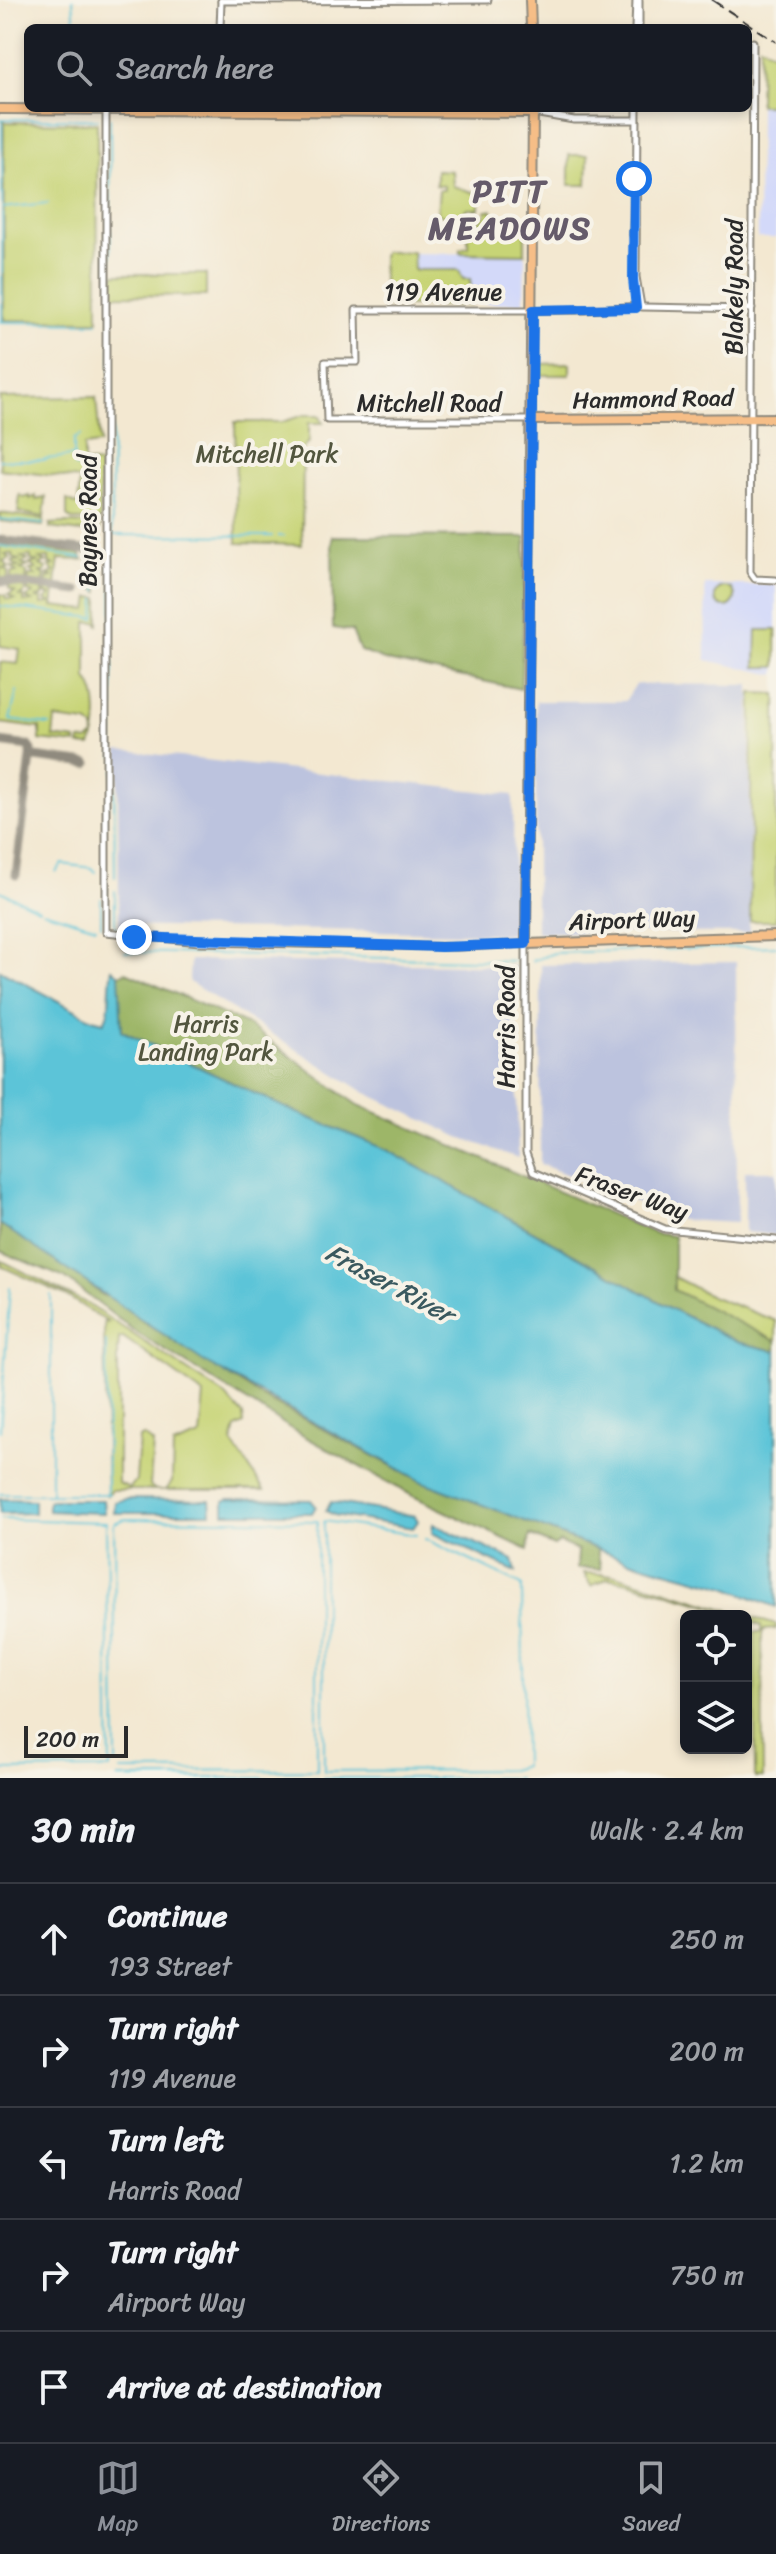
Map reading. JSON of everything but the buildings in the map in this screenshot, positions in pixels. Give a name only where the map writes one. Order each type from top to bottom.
[{"type":"main road","points":[[532,0],[532,24]]},
{"type":"main road","points":[[0,109],[24,109]]},
{"type":"main road","name":"Harris Road","points":[[526,944],[531,112]]},
{"type":"main road","name":"Hammond Road","points":[[531,413],[550,420],[776,418]]},
{"type":"main road","name":"Airport Way","points":[[526,944],[776,936]]},
{"type":"street","points":[[220,24],[221,0],[488,0]]},
{"type":"street","points":[[637,0],[637,24]]},
{"type":"street","name":"Blakely Road","points":[[753,42],[750,572],[753,579],[776,580]]},
{"type":"street","name":"Baynes Road","points":[[106,112],[106,932]]},
{"type":"street","points":[[536,112],[574,120],[636,120]]},
{"type":"street","points":[[637,112],[633,279],[639,309]]},
{"type":"street","name":"119 Avenue","points":[[327,420],[325,362],[357,362],[356,310],[752,309]]},
{"type":"street","name":"Mitchell Road","points":[[327,420],[531,413]]},
{"type":"street","name":"Airport Way","points":[[106,932],[199,942],[457,947],[526,944]]},
{"type":"street","name":"Harris Road","points":[[526,944],[529,1167]]},
{"type":"street","name":"Fraser Way","points":[[529,1167],[550,1182],[665,1229],[776,1240]]},
{"type":"shaded area","points":[[759,105],[776,105],[776,238],[758,238]]},
{"type":"shaded area","points":[[383,253],[525,254],[524,303],[383,305]]},
{"type":"shaded area","points":[[705,585],[776,585],[776,675],[706,660]]},
{"type":"shaded area","points":[[636,684],[750,685],[749,933],[536,932],[536,701],[625,701]]},
{"type":"shaded area","points":[[118,750],[513,795],[514,934],[119,926]]},
{"type":"shaded area","points":[[190,960],[515,966],[518,1158],[459,1137],[366,1093],[189,982]]},
{"type":"shaded area","points":[[736,962],[737,1223],[681,1220],[540,1164],[541,965]]},
{"type":"shaded area","points":[[745,1171],[776,1171],[776,1235],[745,1232]]},
{"type":"green space","points":[[760,45],[776,55],[776,105],[759,105]]},
{"type":"green space","points":[[4,122],[97,123],[98,321],[4,320]]},
{"type":"green space","points":[[569,155],[588,155],[587,185],[569,185]]},
{"type":"green space","points":[[436,170],[452,171],[453,186],[479,194],[479,209],[466,209],[461,215],[437,215],[439,190],[444,190],[444,186],[436,185]]},
{"type":"green space","points":[[486,210],[492,210],[493,228],[525,229],[525,254],[460,253],[460,249],[468,247],[468,233],[486,215]]},
{"type":"green space","points":[[385,252],[413,252],[414,270],[459,270],[463,279],[470,279],[471,290],[460,290],[459,293],[471,296],[470,305],[384,306],[382,256]]},
{"type":"green space","points":[[114,274],[206,274],[206,296],[113,295]]},
{"type":"green space","points":[[570,363],[570,375],[541,375],[541,364]]},
{"type":"green space","points":[[96,397],[100,444],[84,446],[84,462],[100,464],[100,520],[72,520],[67,516],[67,500],[78,505],[80,479],[0,469],[0,398]]},
{"type":"green space","name":"Mitchell Park","points":[[304,415],[319,415],[323,423],[309,423],[309,442],[303,448],[302,545],[237,543],[235,422],[282,422]]},
{"type":"green space","points":[[20,495],[24,498],[30,496],[30,499],[36,496],[36,500],[46,497],[44,517],[18,512]]},
{"type":"green space","points":[[0,513],[44,519],[43,526],[0,521]]},
{"type":"green space","points":[[50,524],[100,524],[100,534],[50,528]]},
{"type":"green space","points":[[332,536],[526,537],[521,689],[387,661],[360,651],[352,631],[333,628]]},
{"type":"green space","points":[[0,544],[80,554],[83,560],[59,559],[56,585],[46,584],[47,578],[54,577],[47,575],[54,572],[49,566],[55,565],[49,563],[49,558],[40,559],[46,562],[40,565],[46,568],[45,572],[39,572],[45,575],[43,584],[28,581],[29,576],[36,576],[30,570],[36,569],[30,564],[37,562],[31,560],[31,556],[22,557],[28,560],[21,564],[28,566],[21,569],[27,572],[26,581],[11,579],[11,573],[17,572],[12,567],[18,567],[12,562],[19,560],[13,558],[13,554],[5,554],[10,558],[3,561],[9,567],[2,568],[8,570],[8,579],[0,578]]},
{"type":"green space","points":[[89,553],[100,554],[99,592],[94,589],[95,563],[88,560]]},
{"type":"green space","points":[[9,585],[25,587],[24,594],[18,596],[24,597],[24,602],[32,601],[26,598],[33,593],[27,591],[28,587],[43,589],[43,596],[36,598],[42,599],[42,604],[51,603],[45,600],[51,595],[45,594],[46,590],[55,591],[53,606],[88,610],[90,597],[99,598],[99,626],[98,622],[87,622],[87,679],[94,693],[97,711],[96,730],[91,746],[79,745],[80,740],[88,741],[94,736],[94,728],[87,723],[55,719],[53,737],[76,740],[76,744],[40,740],[40,728],[0,723],[0,662],[18,664],[20,649],[0,646],[0,594],[5,595],[6,599],[14,599],[8,595],[15,592],[9,589]]},
{"type":"green space","points":[[725,587],[732,590],[735,597],[732,604],[725,607],[718,604],[715,597],[718,590]]},
{"type":"green space","points":[[757,630],[776,630],[776,667],[756,667]]},
{"type":"green space","points":[[752,693],[776,694],[776,921],[750,921]]},
{"type":"green space","name":"Harris Landing Park","points":[[126,972],[248,1025],[356,1104],[654,1233],[674,1236],[674,1290],[776,1341],[776,1351],[737,1342],[674,1310],[385,1149],[290,1110],[122,1031],[118,983],[119,975]]},
{"type":"green space","points":[[0,1224],[78,1275],[102,1295],[115,1299],[138,1318],[262,1397],[421,1481],[597,1549],[601,1569],[577,1568],[578,1551],[560,1542],[554,1546],[530,1535],[528,1550],[413,1496],[300,1434],[137,1333],[65,1278],[0,1251]]},
{"type":"green space","points":[[0,1260],[86,1303],[226,1396],[243,1415],[244,1424],[236,1428],[232,1442],[264,1490],[166,1490],[172,1482],[173,1446],[200,1436],[204,1395],[123,1337],[119,1338],[118,1350],[118,1483],[130,1488],[136,1480],[139,1438],[144,1436],[153,1443],[150,1486],[156,1490],[112,1490],[107,1495],[104,1322],[109,1323],[65,1295],[3,1267]]},
{"type":"green space","points":[[674,1277],[711,1296],[776,1321],[776,1351],[674,1310]]},
{"type":"green space","points":[[584,1573],[616,1575],[728,1610],[608,1578],[591,1586]]},
{"type":"green space","points":[[752,1618],[776,1625],[776,1629],[763,1630],[762,1636],[763,1778],[755,1778],[754,1632],[761,1632],[761,1626],[752,1622]]},
{"type":"water","name":"Fraser River","points":[[112,969],[119,975],[122,1031],[290,1110],[385,1149],[674,1310],[737,1342],[776,1351],[776,1607],[726,1587],[626,1560],[421,1481],[209,1365],[0,1224],[0,970],[92,1019],[104,1022]]},
{"type":"water","points":[[0,1499],[34,1500],[34,1513],[0,1514]]},
{"type":"water","points":[[126,1499],[210,1500],[211,1513],[114,1513],[115,1502]]},
{"type":"water","points":[[51,1500],[103,1500],[104,1513],[48,1511],[48,1501]]},
{"type":"water","points":[[311,1500],[316,1506],[312,1513],[224,1513],[224,1501]]},
{"type":"water","points":[[331,1502],[415,1516],[418,1521],[413,1528],[334,1515],[326,1511]]},
{"type":"water","points":[[433,1524],[513,1560],[516,1572],[432,1533]]},
{"type":"waterway","points":[[73,0],[75,24]]},
{"type":"waterway","points":[[0,119],[99,119]]},
{"type":"waterway","points":[[2,119],[2,322]]},
{"type":"waterway","points":[[110,119],[113,740]]},
{"type":"waterway","points":[[2,208],[48,203]]},
{"type":"waterway","points":[[0,322],[97,323]]},
{"type":"waterway","points":[[81,435],[74,439],[74,466],[89,469],[89,477]]},
{"type":"waterway","points":[[45,459],[73,456]]},
{"type":"waterway","points":[[0,460],[46,460]]},
{"type":"waterway","points":[[0,519],[43,524]]},
{"type":"waterway","points":[[113,535],[272,536]]},
{"type":"waterway","points":[[278,536],[284,536]]},
{"type":"waterway","points":[[0,546],[82,558]]},
{"type":"waterway","points":[[90,559],[96,562],[97,591]]},
{"type":"waterway","points":[[0,606],[95,618],[96,599]]},
{"type":"waterway","points":[[17,691],[10,720],[50,725]]},
{"type":"waterway","points":[[113,744],[113,756]]},
{"type":"waterway","points":[[114,770],[115,877]]},
{"type":"waterway","points":[[56,872],[62,864],[92,868],[96,872]]},
{"type":"waterway","points":[[0,891],[39,909]]},
{"type":"waterway","points":[[115,891],[115,929]]},
{"type":"waterway","points":[[101,899],[101,925]]},
{"type":"waterway","points":[[43,911],[96,927]]},
{"type":"waterway","points":[[532,961],[554,953],[776,946]]},
{"type":"waterway","points":[[125,952],[519,961]]},
{"type":"waterway","points":[[0,1431],[10,1287]]},
{"type":"waterway","points":[[51,1295],[51,1494]]},
{"type":"waterway","points":[[106,1341],[107,1494]]},
{"type":"waterway","points":[[0,1494],[109,1494]]},
{"type":"waterway","points":[[0,1519],[106,1522],[110,1769],[0,1770]]},
{"type":"waterway","points":[[116,1763],[114,1523],[125,1519],[317,1521],[317,1770],[121,1771]]},
{"type":"waterway","points":[[416,1535],[324,1521],[324,1771],[510,1770],[524,1766],[522,1585],[425,1539]]},
{"type":"waterway","points":[[118,1778],[317,1778]]},
{"type":"waterway","points":[[323,1778],[518,1778]]},
{"type":"taxiway","points":[[0,540],[91,551]]},
{"type":"taxiway","points":[[0,581],[78,591]]},
{"type":"taxiway","points":[[0,742],[29,746],[32,750],[16,875]]},
{"type":"taxiway","points":[[31,753],[35,757],[88,764]]},
{"type":"railway","points":[[712,0],[749,24]]},
{"type":"railway","points":[[752,26],[776,42]]},
{"type":"district","name":"PITT MEADOWS","points":[[510,210]]},
{"type":"route","points":[[134,937],[199,942],[441,947],[526,944],[533,310],[636,308],[633,284],[634,179]]}]
